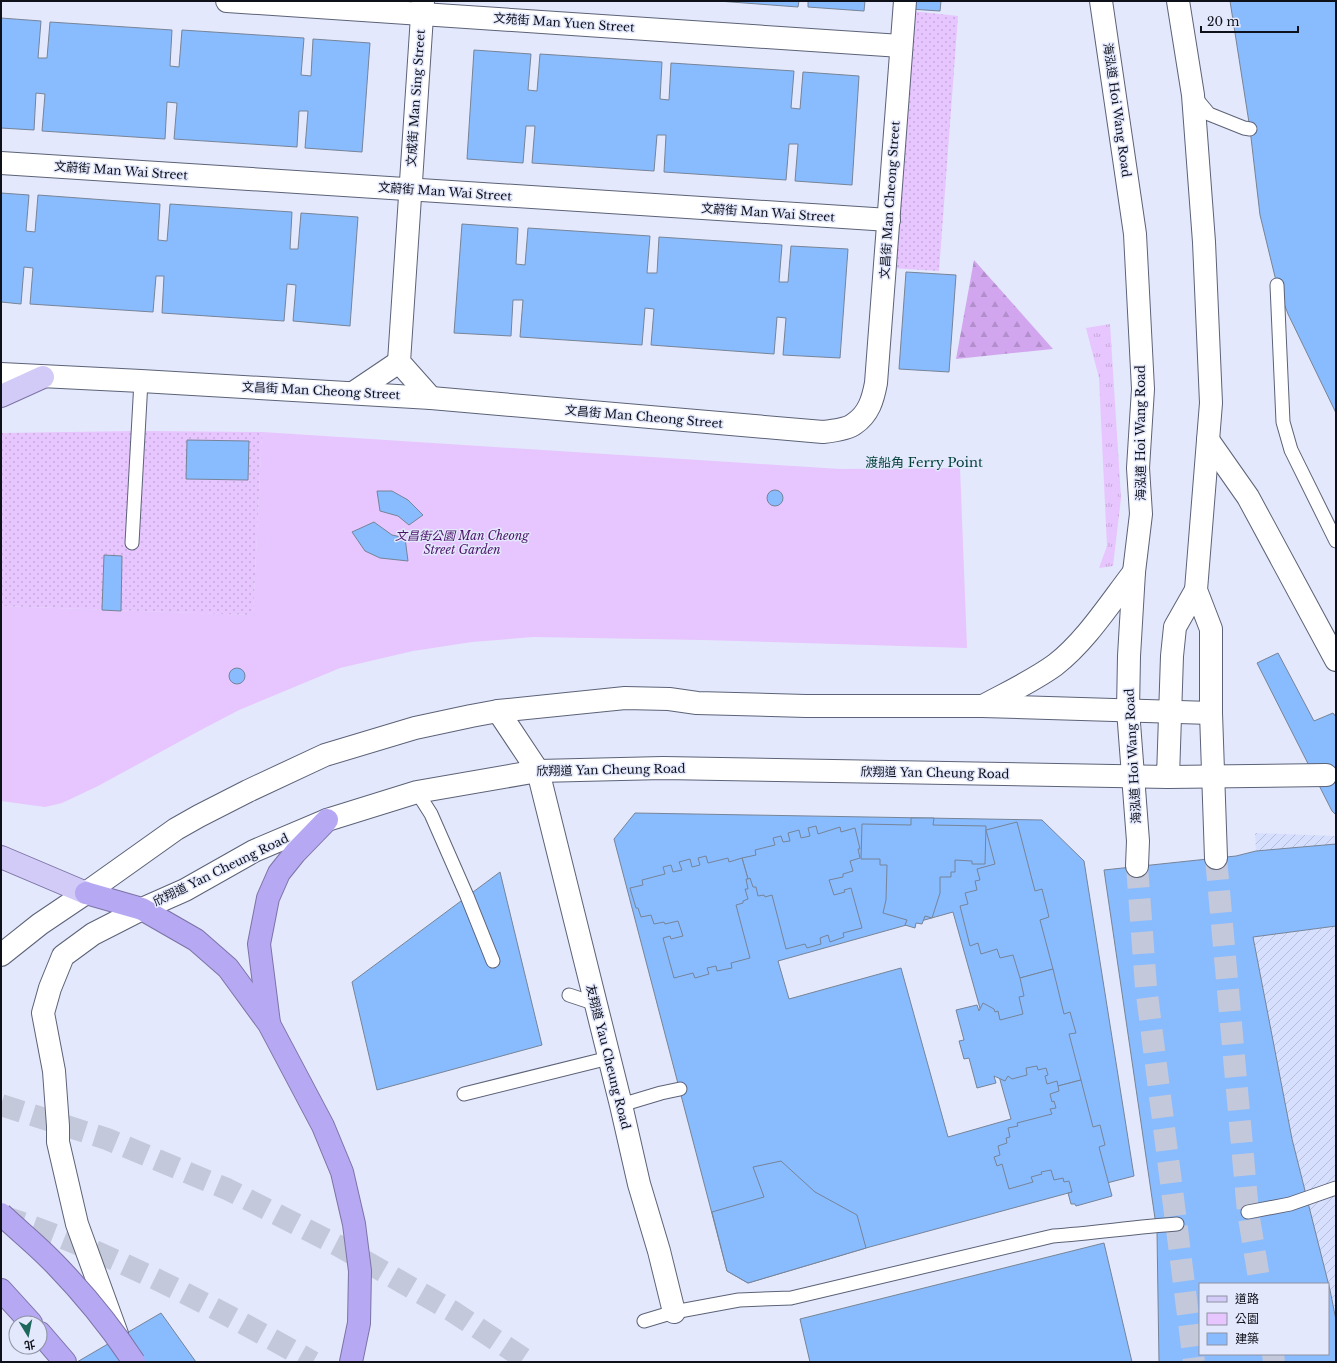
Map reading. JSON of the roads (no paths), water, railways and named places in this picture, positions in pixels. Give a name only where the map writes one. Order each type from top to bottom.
[{"type":"highway","points":[[269,1024],[259,944],[268,898],[279,873],[295,853],[327,820]]},
{"type":"highway","points":[[86,893],[142,909],[196,940],[228,968],[269,1024],[323,1126],[342,1172],[354,1224],[360,1271],[359,1323],[351,1362]]},
{"type":"highway","points":[[1,1214],[33,1242],[78,1288],[134,1362]]},
{"type":"highway","points":[[1,1290],[24,1315]]},
{"type":"highway","points":[[48,1342],[65,1362]]},
{"type":"main road","points":[[1,396],[43,376]]},
{"type":"main road","points":[[1,857],[86,893]]},
{"type":"street","name":"文苑街 Man Yuen Street","points":[[227,1],[422,7],[901,46]]},
{"type":"street","name":"文昌街 Man Cheong Street","points":[[1,374],[431,398],[823,432],[854,425],[865,414],[873,401],[876,383],[905,1]]},
{"type":"street","name":"海泓道 Hoi Wang Road","points":[[1101,1],[1136,247],[1143,389],[1138,468],[1141,514],[1134,572],[1128,656],[1128,710],[1138,841],[1136,866]]},
{"type":"street","points":[[1168,777],[1172,656],[1175,627],[1196,590],[1211,403],[1204,242],[1193,95],[1178,1]]},
{"type":"street","name":"文成街 Man Sing Street","points":[[399,362],[422,7]]},
{"type":"street","name":"文蔚街 Man Wai Street","points":[[1,163],[888,220]]},
{"type":"street","points":[[353,393],[399,362],[431,398]]},
{"type":"street","points":[[1208,440],[1248,497],[1336,660]]},
{"type":"street","points":[[982,706],[1055,665],[1094,625],[1134,572]]},
{"type":"street","points":[[1196,590],[1211,629],[1211,713],[1216,858]]},
{"type":"street","points":[[1,955],[40,924],[176,829],[248,791],[325,755],[415,728],[498,711],[625,698],[669,699],[697,703],[806,706],[982,706],[1026,709],[1128,710],[1211,713]]},
{"type":"street","points":[[498,711],[538,771]]},
{"type":"street","name":"欣翔道 Yan Cheung Road","points":[[128,1362],[76,1224],[58,1142],[54,1071],[44,1013],[50,988],[63,956],[93,934],[142,909],[185,890],[254,851],[327,820],[417,792],[538,771],[663,768],[1168,777],[1326,775]]},
{"type":"street","name":"友翔道 Yau Cheung Road","points":[[538,771],[621,1105],[639,1184],[659,1251],[674,1312]]},
{"type":"lane","points":[[1193,95],[1209,114],[1250,129]]},
{"type":"lane","points":[[1277,285],[1283,422],[1291,450],[1336,541]]},
{"type":"lane","points":[[132,543],[140,381]]},
{"type":"lane","points":[[417,792],[431,814],[467,896],[493,961]]},
{"type":"lane","points":[[569,995],[596,1004]]},
{"type":"lane","points":[[464,1094],[609,1058]]},
{"type":"lane","points":[[621,1105],[680,1089]]},
{"type":"lane","points":[[1248,1212],[1290,1204],[1336,1188]]},
{"type":"lane","points":[[644,1321],[674,1312],[739,1300],[791,1298],[1053,1236],[1088,1234],[1137,1227],[1177,1224]]},
{"type":"tunnel","points":[[1216,858],[1248,1212],[1260,1283]]},
{"type":"tunnel","points":[[1137,866],[1146,987],[1194,1362]]},
{"type":"tunnel","points":[[1,1105],[107,1139],[227,1189],[337,1245],[452,1311],[529,1362]]},
{"type":"tunnel","points":[[2,1216],[43,1230],[122,1263],[238,1321],[313,1362]]},
{"type":"tunnel","points":[[1273,1355],[1274,1362]]},
{"type":"district","name":"渡船角 Ferry Point","points":[[924,462]]},
{"type":"park label","name":"文昌街公園 Man Cheong Street Garden","points":[[462,543]]}]
